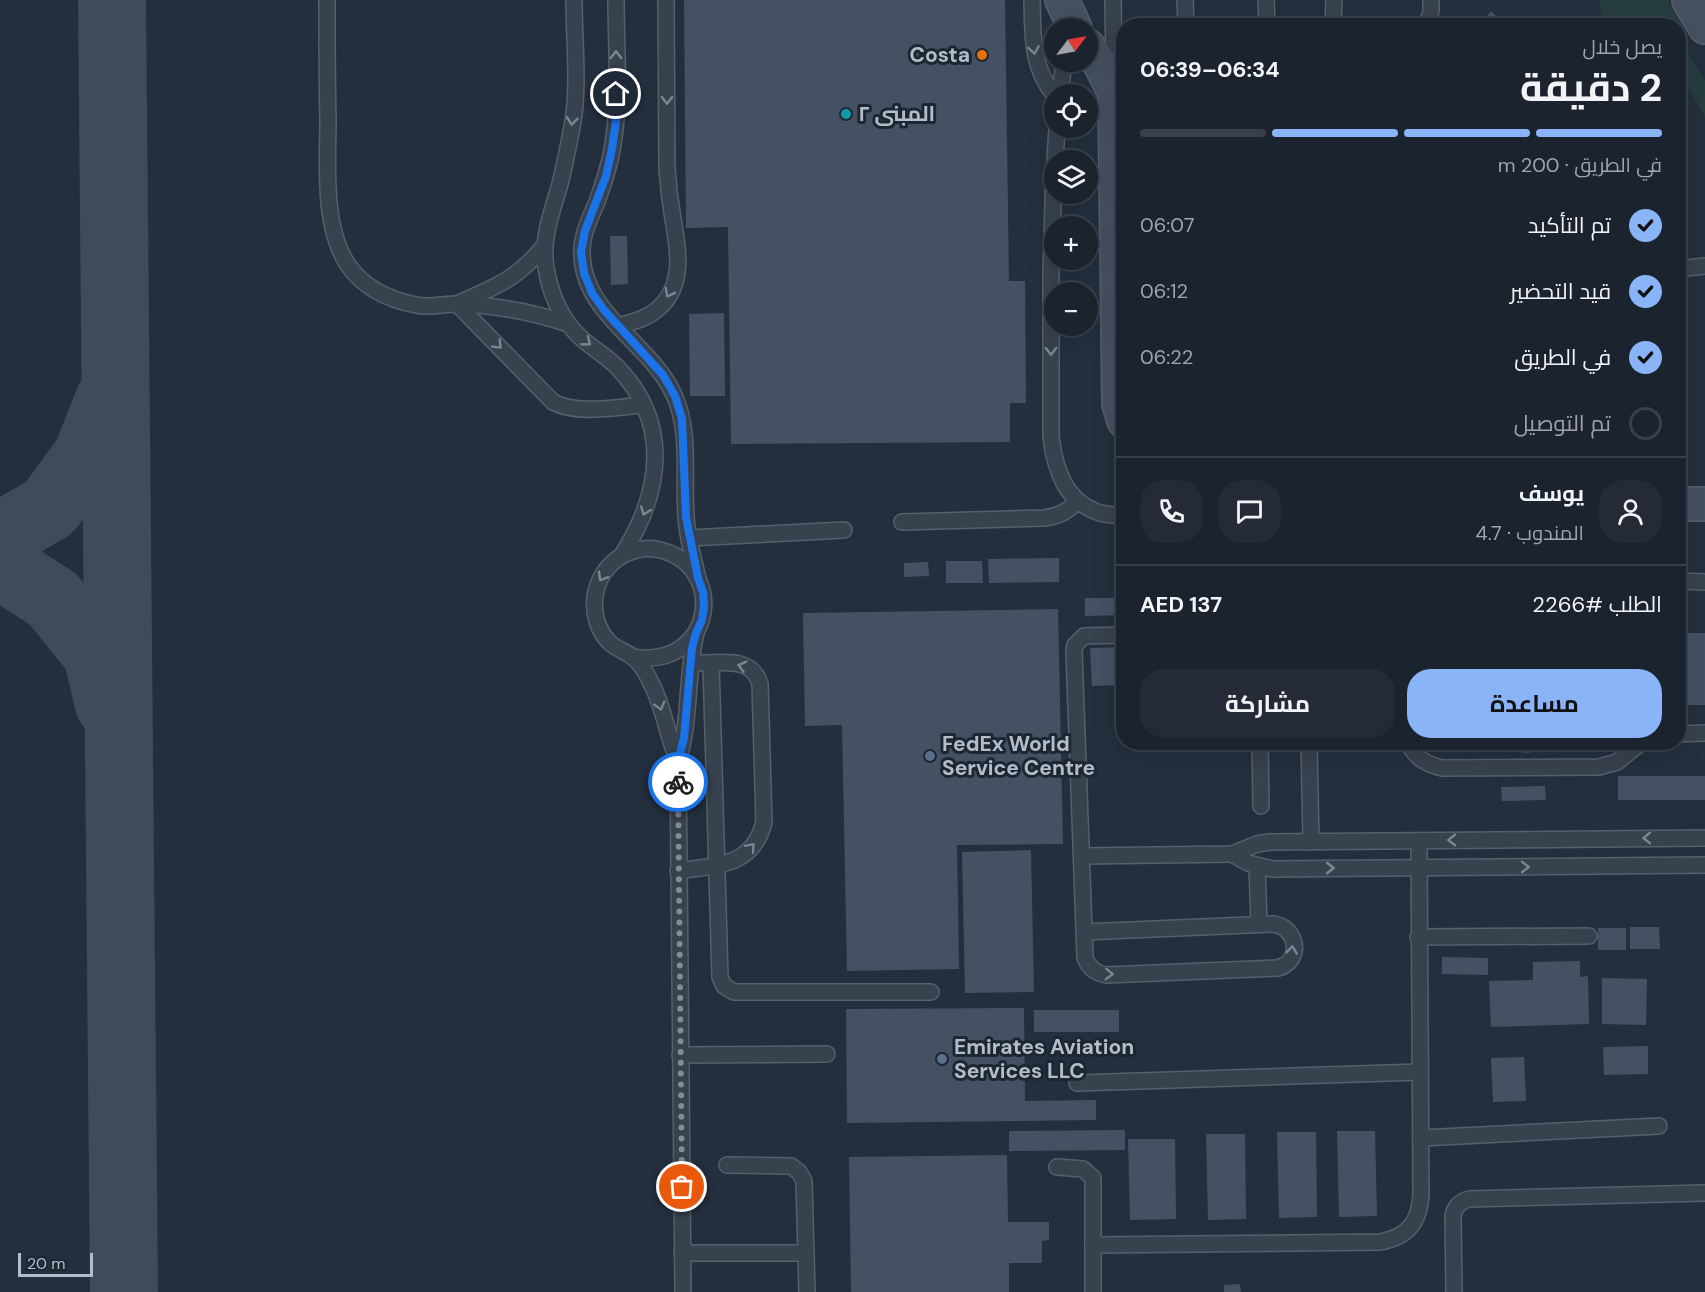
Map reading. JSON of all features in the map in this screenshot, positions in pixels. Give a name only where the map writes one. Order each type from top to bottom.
[{"type":"street","points":[[1689,0],[1705,27]]},
{"type":"street","points":[[1098,61],[1114,93],[1116,217]]},
{"type":"street","points":[[1686,504],[1705,504]]},
{"type":"lane","points":[[327,0],[328,175],[336,240],[348,265],[368,286],[392,300],[420,306],[457,304],[512,309],[568,324]]},
{"type":"lane","points":[[574,0],[573,118],[568,152],[544,246],[550,288],[568,324],[580,337],[616,366],[630,382],[644,405],[654,441],[654,479],[646,512],[622,555],[602,574],[596,588],[595,616],[600,630],[609,641],[632,657],[643,670],[659,699],[669,739],[678,761]]},
{"type":"lane","points":[[616,0],[615,130],[606,176],[585,231],[581,252],[584,273],[592,293],[618,326],[658,368],[675,396],[682,419],[686,517],[704,606],[690,663],[684,738],[678,761],[683,1292]]},
{"type":"lane","points":[[618,326],[638,320],[661,306],[672,289],[678,269],[679,255],[667,168],[666,0]]},
{"type":"lane","points":[[1032,0],[1032,42],[1040,74],[1047,84]]},
{"type":"lane","points":[[1113,0],[1114,93]]},
{"type":"lane","points":[[1185,0],[1186,18]]},
{"type":"lane","points":[[1266,0],[1267,18]]},
{"type":"lane","points":[[1333,18],[1334,0]]},
{"type":"lane","points":[[1429,18],[1431,0]]},
{"type":"lane","points":[[1053,204],[1051,437],[1054,460],[1062,483],[1078,501],[1099,513],[1116,515]]},
{"type":"lane","points":[[457,304],[515,276],[544,246]]},
{"type":"lane","points":[[1686,268],[1705,266]]},
{"type":"lane","points":[[457,304],[553,402],[576,409],[644,405]]},
{"type":"lane","points":[[902,522],[1045,518],[1058,516],[1078,501]]},
{"type":"lane","points":[[689,538],[844,530]]},
{"type":"lane","points":[[622,555],[651,548],[665,551],[678,557],[698,578]]},
{"type":"lane","points":[[1686,581],[1705,582]]},
{"type":"lane","points":[[632,657],[654,658],[675,653],[696,633]]},
{"type":"lane","points":[[1084,932],[1280,924],[1290,932],[1293,938],[1294,953],[1287,964],[1278,968],[1106,975],[1098,974],[1087,964],[1085,958],[1075,707],[1075,645],[1084,636],[1116,635]]},
{"type":"lane","points":[[678,871],[729,863],[742,857],[756,842],[764,822],[758,676],[745,665],[690,663]]},
{"type":"lane","points":[[711,663],[720,977],[724,987],[734,992],[931,992]]},
{"type":"lane","points":[[1686,734],[1705,733]]},
{"type":"lane","points":[[1260,750],[1261,806]]},
{"type":"lane","points":[[1309,750],[1311,842]]},
{"type":"lane","points":[[1412,750],[1416,757],[1428,765],[1442,768],[1599,767],[1617,762],[1632,750]]},
{"type":"lane","points":[[1082,856],[1232,854],[1257,844],[1311,842],[1705,838]]},
{"type":"lane","points":[[1093,1245],[1380,1242],[1402,1235],[1411,1227],[1419,1211],[1421,1193],[1419,841]]},
{"type":"lane","points":[[1232,854],[1257,866],[1272,869],[1705,865]]},
{"type":"lane","points":[[1257,866],[1259,924]]},
{"type":"lane","points":[[1418,937],[1589,936]]},
{"type":"lane","points":[[680,1055],[827,1054]]},
{"type":"lane","points":[[1077,1083],[1420,1072]]},
{"type":"lane","points":[[1420,1138],[1659,1126]]},
{"type":"lane","points":[[727,1165],[781,1165],[791,1166],[799,1172],[806,1191],[807,1292]]},
{"type":"lane","points":[[1057,1167],[1083,1169],[1092,1178],[1093,1292]]},
{"type":"lane","points":[[1454,1292],[1453,1215],[1455,1208],[1461,1202],[1469,1199],[1705,1193]]},
{"type":"lane","points":[[682,1253],[806,1253]]},
{"type":"green space","points":[[1599,0],[1668,0],[1679,18],[1603,18]]},
{"type":"green space","points":[[1686,49],[1705,81],[1705,117],[1686,83]]},
{"type":"building","name":"المبنى ٢","points":[[684,0],[1005,0],[1009,281],[1025,281],[1026,403],[1010,403],[1010,442],[731,444],[728,227],[686,228]]},
{"type":"building","points":[[1491,11],[1498,18],[1485,18]]},
{"type":"building","points":[[610,236],[627,236],[628,284],[611,285]]},
{"type":"building","points":[[724,313],[725,396],[690,396],[689,314]]},
{"type":"building","points":[[1059,558],[1059,582],[989,583],[988,559]]},
{"type":"building","points":[[946,561],[982,561],[983,583],[946,583]]},
{"type":"building","points":[[928,562],[929,576],[904,577],[904,563]]},
{"type":"building","points":[[1085,598],[1116,598],[1116,615],[1085,616]]},
{"type":"building","points":[[1058,609],[1063,844],[957,845],[959,969],[847,971],[842,725],[805,726],[803,613]]},
{"type":"building","points":[[1686,633],[1705,633],[1705,705],[1686,705]]},
{"type":"building","points":[[1116,647],[1116,685],[1092,686],[1090,648]]},
{"type":"building","points":[[1515,750],[1536,750],[1526,753]]},
{"type":"building","points":[[1618,776],[1705,776],[1705,800],[1618,800]]},
{"type":"building","points":[[1545,786],[1546,800],[1502,801],[1501,787]]},
{"type":"building","points":[[1031,850],[1034,992],[965,993],[962,852]]},
{"type":"building","points":[[1630,927],[1659,927],[1660,949],[1630,949]]},
{"type":"building","points":[[1598,928],[1626,928],[1626,950],[1598,950]]},
{"type":"building","points":[[1442,957],[1488,958],[1488,975],[1442,974]]},
{"type":"building","points":[[1580,961],[1580,977],[1588,976],[1589,1024],[1491,1027],[1489,981],[1533,980],[1533,962]]},
{"type":"building","points":[[1602,978],[1647,979],[1646,1025],[1602,1024]]},
{"type":"building","points":[[1024,1008],[1025,1101],[1096,1100],[1096,1120],[847,1123],[846,1009]]},
{"type":"building","points":[[1034,1010],[1119,1010],[1119,1032],[1034,1032]]},
{"type":"building","points":[[1648,1046],[1648,1074],[1604,1075],[1603,1047]]},
{"type":"building","points":[[1524,1057],[1526,1101],[1493,1102],[1491,1058]]},
{"type":"building","points":[[1125,1130],[1125,1150],[1009,1151],[1009,1131]]},
{"type":"building","points":[[1337,1131],[1375,1131],[1377,1216],[1339,1217]]},
{"type":"building","points":[[1277,1132],[1316,1132],[1317,1217],[1279,1218]]},
{"type":"building","points":[[1206,1134],[1245,1134],[1246,1219],[1208,1220]]},
{"type":"building","points":[[1128,1139],[1175,1139],[1176,1219],[1130,1220]]},
{"type":"building","points":[[1007,1155],[1008,1222],[1049,1222],[1049,1240],[1042,1241],[1042,1263],[1009,1263],[1009,1292],[851,1292],[849,1157]]},
{"type":"building","points":[[1240,1284],[1241,1292],[1224,1292],[1224,1285]]},
{"type":"taxiway","points":[[112,0],[124,1292]]},
{"type":"taxiway","points":[[0,536],[49,508],[87,456],[109,400]]},
{"type":"taxiway","points":[[0,565],[53,599],[97,654],[109,704]]},
{"type":"way so far","points":[[678,782],[682,1187]]},
{"type":"place","name":"Costa","points":[[982,55]]},
{"type":"place","name":"المبنى ٢","points":[[846,114]]},
{"type":"place","name":"FedEx World Service Centre","points":[[930,756]]},
{"type":"place","name":"Emirates Aviation Services LLC","points":[[942,1059]]},
{"type":"route","points":[[616,94],[616,121],[612,149],[606,176],[585,231],[581,252],[584,273],[592,293],[604,310],[663,375],[675,396],[682,419],[686,517],[704,606],[702,620],[692,648],[684,738],[678,761],[678,782]]}]
